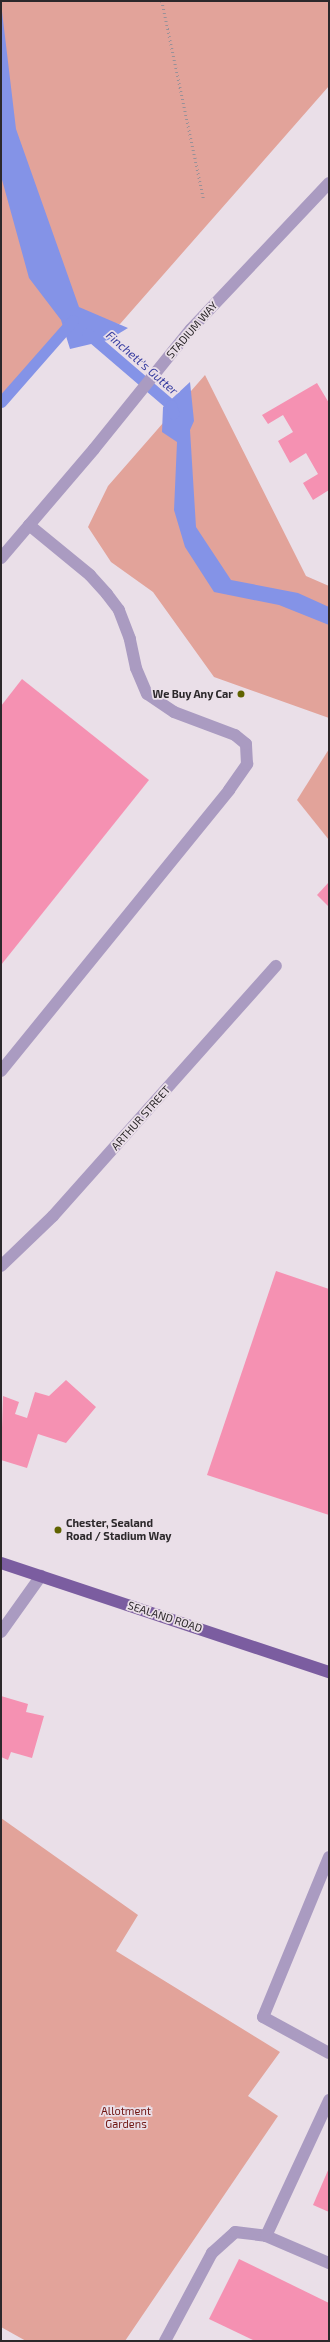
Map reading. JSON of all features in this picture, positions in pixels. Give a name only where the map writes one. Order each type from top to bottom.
[{"type":"main road","name":"SEALAND ROAD","points":[[1,1563],[329,1672]]},
{"type":"street","name":"STADIUM WAY","points":[[1,558],[94,449],[190,330],[329,183]]},
{"type":"street","points":[[1,1071],[229,790],[247,764],[246,744],[235,735],[174,712],[147,694],[136,668],[130,639],[119,610],[90,576],[29,525]]},
{"type":"street","name":"ARTHUR STREET","points":[[1,1266],[53,1216],[276,966]]},
{"type":"street","points":[[1,1632],[41,1576]]},
{"type":"street","points":[[329,1857],[263,2017],[329,2053]]},
{"type":"street","points":[[266,2236],[329,2100]]},
{"type":"street","points":[[166,2341],[212,2253],[235,2232],[266,2236],[329,2264]]},
{"type":"path","points":[[162,1],[204,200]]},
{"type":"green space","points":[[1,1],[329,1],[329,86],[120,324],[73,320],[1,402]]},
{"type":"green space","points":[[205,375],[306,576],[329,586],[329,718],[214,677],[153,592],[111,562],[88,527],[108,486]]},
{"type":"green space","points":[[329,749],[329,840],[297,800]]},
{"type":"green space","name":"Allotment Gardens","points":[[1,1818],[138,1915],[116,1951],[280,2052],[248,2096],[278,2116],[125,2341],[26,2341],[1,2327]]},
{"type":"water","points":[[1,3],[16,129],[79,307],[128,328],[108,340],[70,349],[61,320],[29,278],[1,176]]},
{"type":"water","points":[[190,382],[194,421],[190,430],[196,527],[231,580],[298,593],[329,607],[329,625],[279,605],[214,592],[185,547],[174,510],[177,442],[162,432],[163,407]]},
{"type":"building","points":[[317,383],[329,403],[329,490],[313,500],[303,483],[318,474],[306,453],[290,463],[278,441],[293,432],[283,415],[268,424],[262,415]]},
{"type":"building","points":[[22,679],[149,780],[1,965],[1,706]]},
{"type":"building","points":[[329,882],[329,907],[317,895]]},
{"type":"building","points":[[276,1271],[329,1289],[329,1515],[207,1475]]},
{"type":"building","points":[[66,1380],[96,1407],[66,1443],[38,1434],[27,1468],[1,1460],[3,1396],[19,1402],[15,1414],[27,1418],[35,1392],[49,1396]]},
{"type":"building","points":[[1,1696],[28,1704],[26,1712],[44,1716],[32,1758],[11,1752],[8,1760],[1,1757]]},
{"type":"building","points":[[329,2168],[329,2212],[313,2205]]},
{"type":"building","points":[[239,2259],[329,2303],[329,2341],[255,2341],[209,2319]]},
{"type":"waterway","points":[[1,402],[73,320]]},
{"type":"waterway","name":"Finchett's Gutter","points":[[87,333],[171,405],[174,414]]},
{"type":"place","name":"We Buy Any Car","points":[[241,694]]},
{"type":"place","name":"Chester, Sealand Road / Stadium Way","points":[[58,1530]]}]
